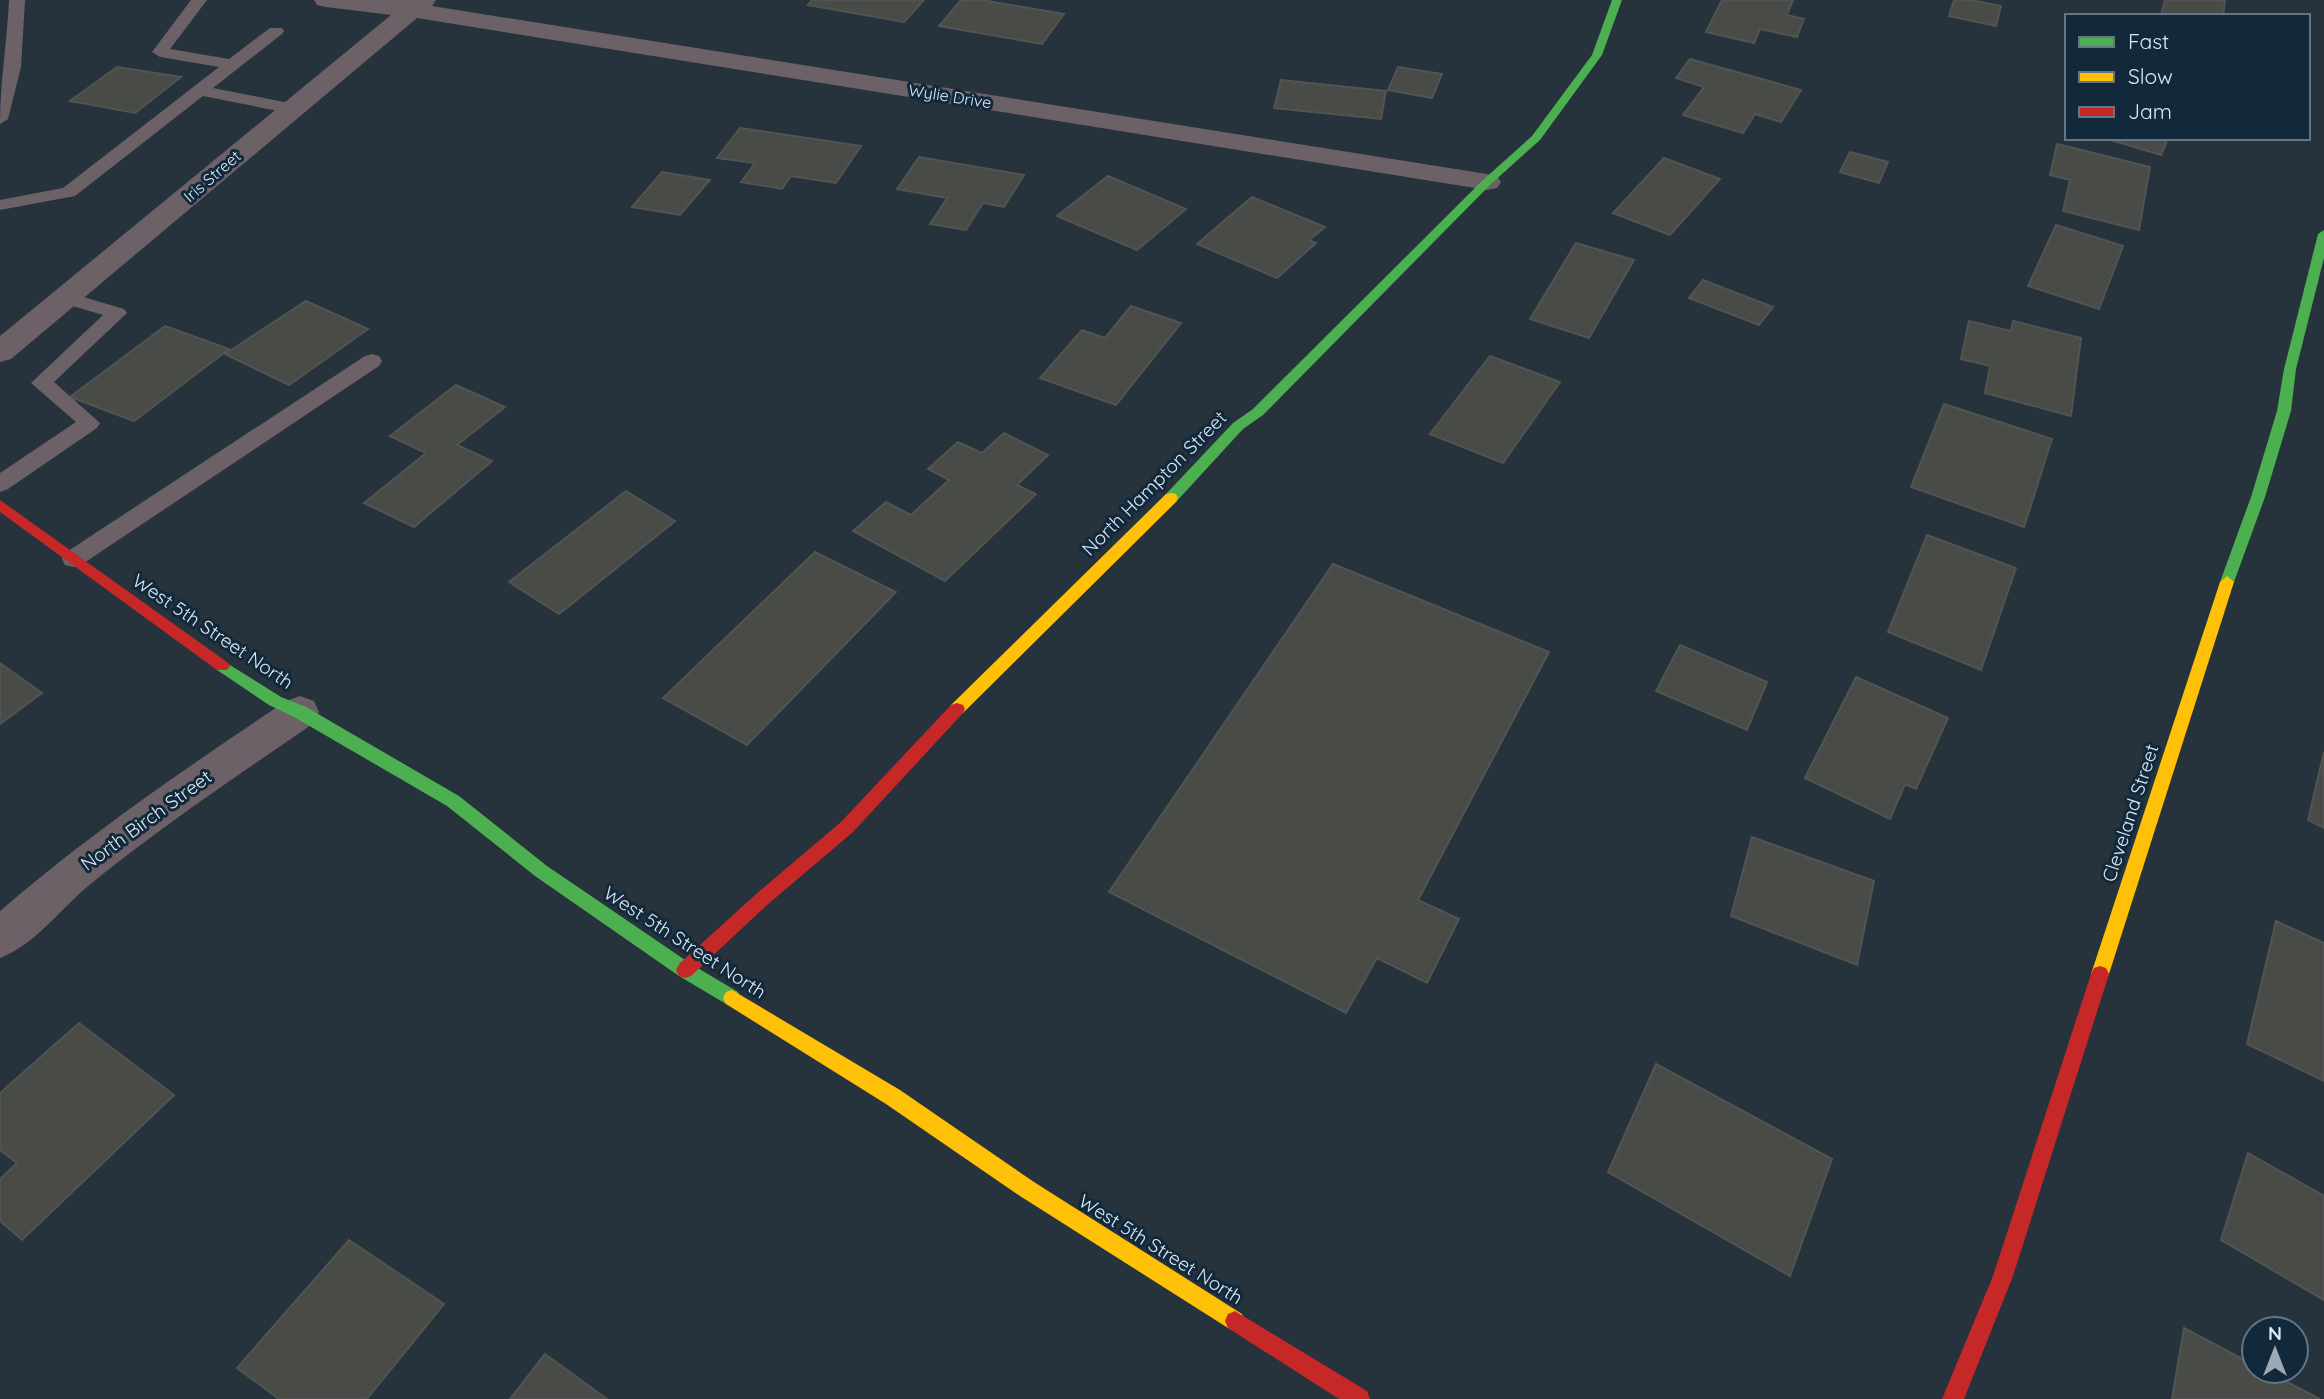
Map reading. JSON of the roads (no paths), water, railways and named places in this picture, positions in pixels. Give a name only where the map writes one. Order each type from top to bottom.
[{"type":"street","name":"Wylie Drive","points":[[327,0],[418,5],[1487,182]]},
{"type":"street","name":"North Hampton Street","points":[[685,970],[761,900],[847,827],[992,672],[1154,516],[1238,426],[1258,412],[1487,182],[1536,138],[1597,55],[1617,0]]},
{"type":"street","name":"Iris Street","points":[[0,352],[418,5]]},
{"type":"street","name":"Cleveland Street","points":[[1953,1399],[2003,1276],[2234,558],[2258,498],[2284,411],[2290,369],[2322,252]]},
{"type":"street","name":"West 5th Street North","points":[[0,505],[203,653],[275,701],[300,712],[453,801],[541,872],[685,970],[893,1097],[1027,1189],[1359,1399]]},
{"type":"street","name":"North Birch Street","points":[[0,938],[73,874],[191,786],[300,712]]},
{"type":"lane","points":[[0,119],[13,67],[18,0]]},
{"type":"lane","points":[[198,0],[160,52],[233,65]]},
{"type":"lane","points":[[0,205],[69,192],[276,31]]},
{"type":"lane","points":[[200,90],[293,109]]},
{"type":"lane","points":[[0,484],[90,423],[58,394],[41,383],[117,313],[64,297]]},
{"type":"lane","points":[[73,559],[372,361]]}]
